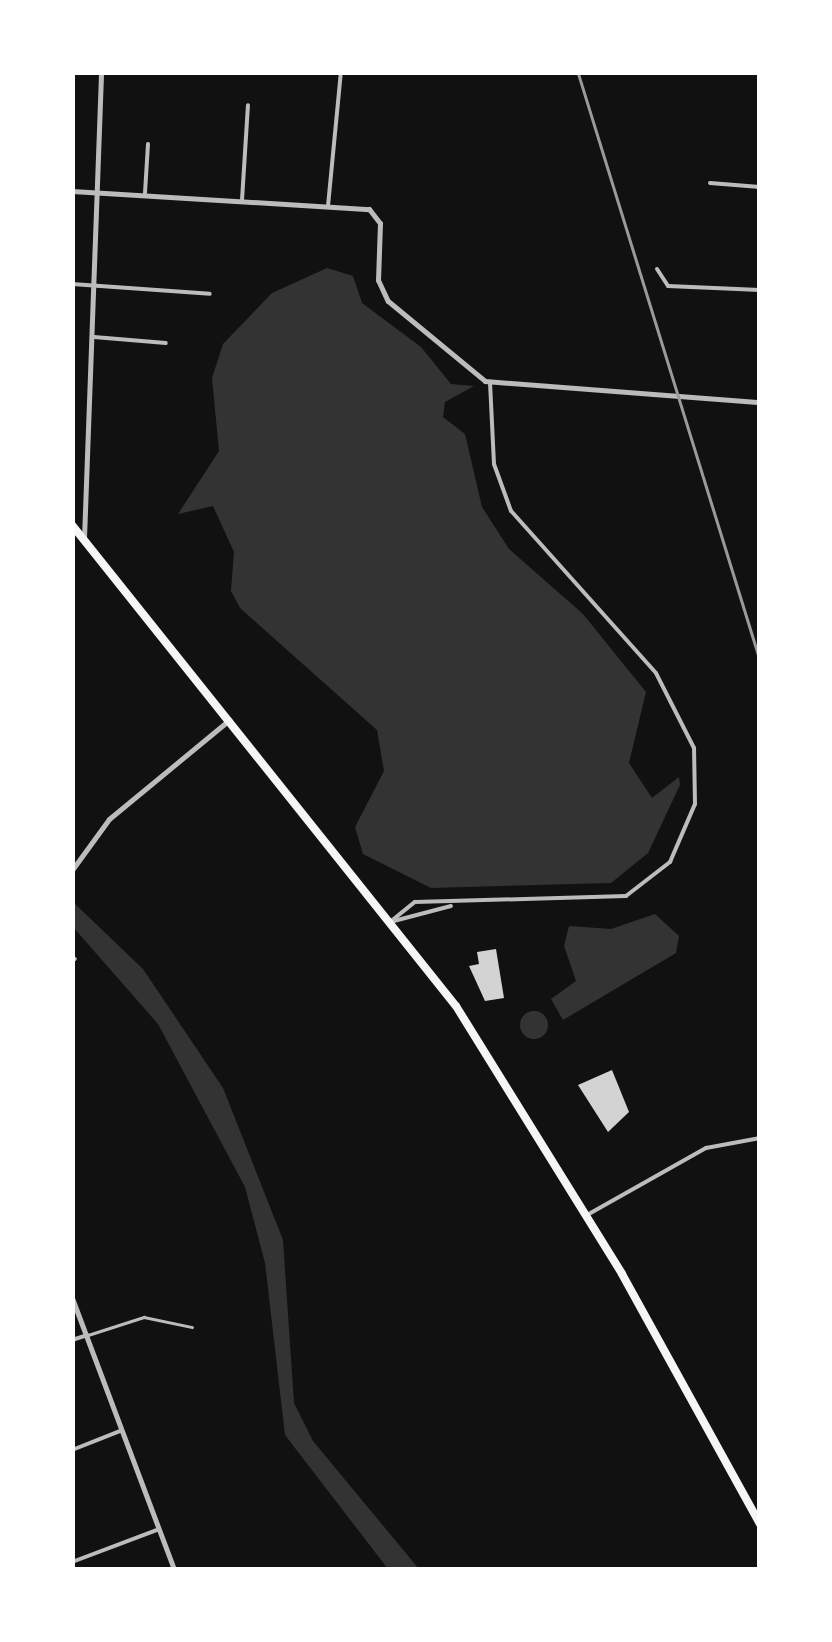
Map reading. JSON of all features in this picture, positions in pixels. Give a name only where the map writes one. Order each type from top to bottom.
[{"type":"highway","points":[[72,524],[456,1006],[588,1215],[760,1524]]},
{"type":"street","points":[[84,538],[101,72]]},
{"type":"street","points":[[328,206],[341,72]]},
{"type":"street","points":[[242,200],[248,105]]},
{"type":"street","points":[[145,193],[148,144]]},
{"type":"street","points":[[710,184],[760,187]]},
{"type":"street","points":[[72,191],[328,206],[376,214],[388,300],[490,382],[760,402]]},
{"type":"street","points":[[658,269],[668,286],[760,290]]},
{"type":"street","points":[[72,284],[210,294]]},
{"type":"street","points":[[94,337],[166,343]]},
{"type":"street","points":[[390,922],[408,903],[461,905],[633,893],[674,856],[698,785],[686,726],[646,657],[511,511],[494,464],[490,382]]},
{"type":"street","points":[[72,870],[109,819],[229,720]]},
{"type":"street","points":[[390,922],[461,905]]},
{"type":"street","points":[[588,1215],[706,1148],[760,1138]]},
{"type":"street","points":[[72,1298],[174,1570]]},
{"type":"street","points":[[72,1340],[87,1335]]},
{"type":"street","points":[[72,1450],[120,1430]]},
{"type":"street","points":[[72,1562],[158,1529]]},
{"type":"lane","points":[[87,1335],[144,1317],[192,1326]]},
{"type":"shaded area","points":[[327,268],[353,276],[362,303],[421,347],[451,384],[474,386],[445,402],[443,417],[465,434],[482,507],[509,549],[583,614],[646,692],[629,763],[652,798],[679,777],[680,785],[648,853],[611,883],[431,888],[363,854],[355,827],[384,771],[377,730],[240,608],[231,591],[234,552],[213,506],[178,514],[219,451],[212,378],[223,344],[272,293]]},
{"type":"shaded area","points":[[73,902],[143,969],[223,1088],[283,1240],[294,1403],[313,1441],[419,1569],[388,1569],[285,1435],[265,1263],[245,1187],[158,1024],[73,927]]},
{"type":"shaded area","points":[[655,914],[679,936],[676,953],[563,1020],[551,999],[576,981],[564,946],[569,926],[611,929]]},
{"type":"shaded area","points":[[534,1011],[544,1015],[548,1025],[544,1035],[534,1039],[524,1035],[520,1025],[524,1015]]},
{"type":"building","points":[[496,949],[504,998],[485,1001],[469,966],[479,964],[477,952]]},
{"type":"building","points":[[612,1070],[629,1112],[608,1132],[578,1085]]},
{"type":"railway","points":[[578,72],[760,660]]}]
